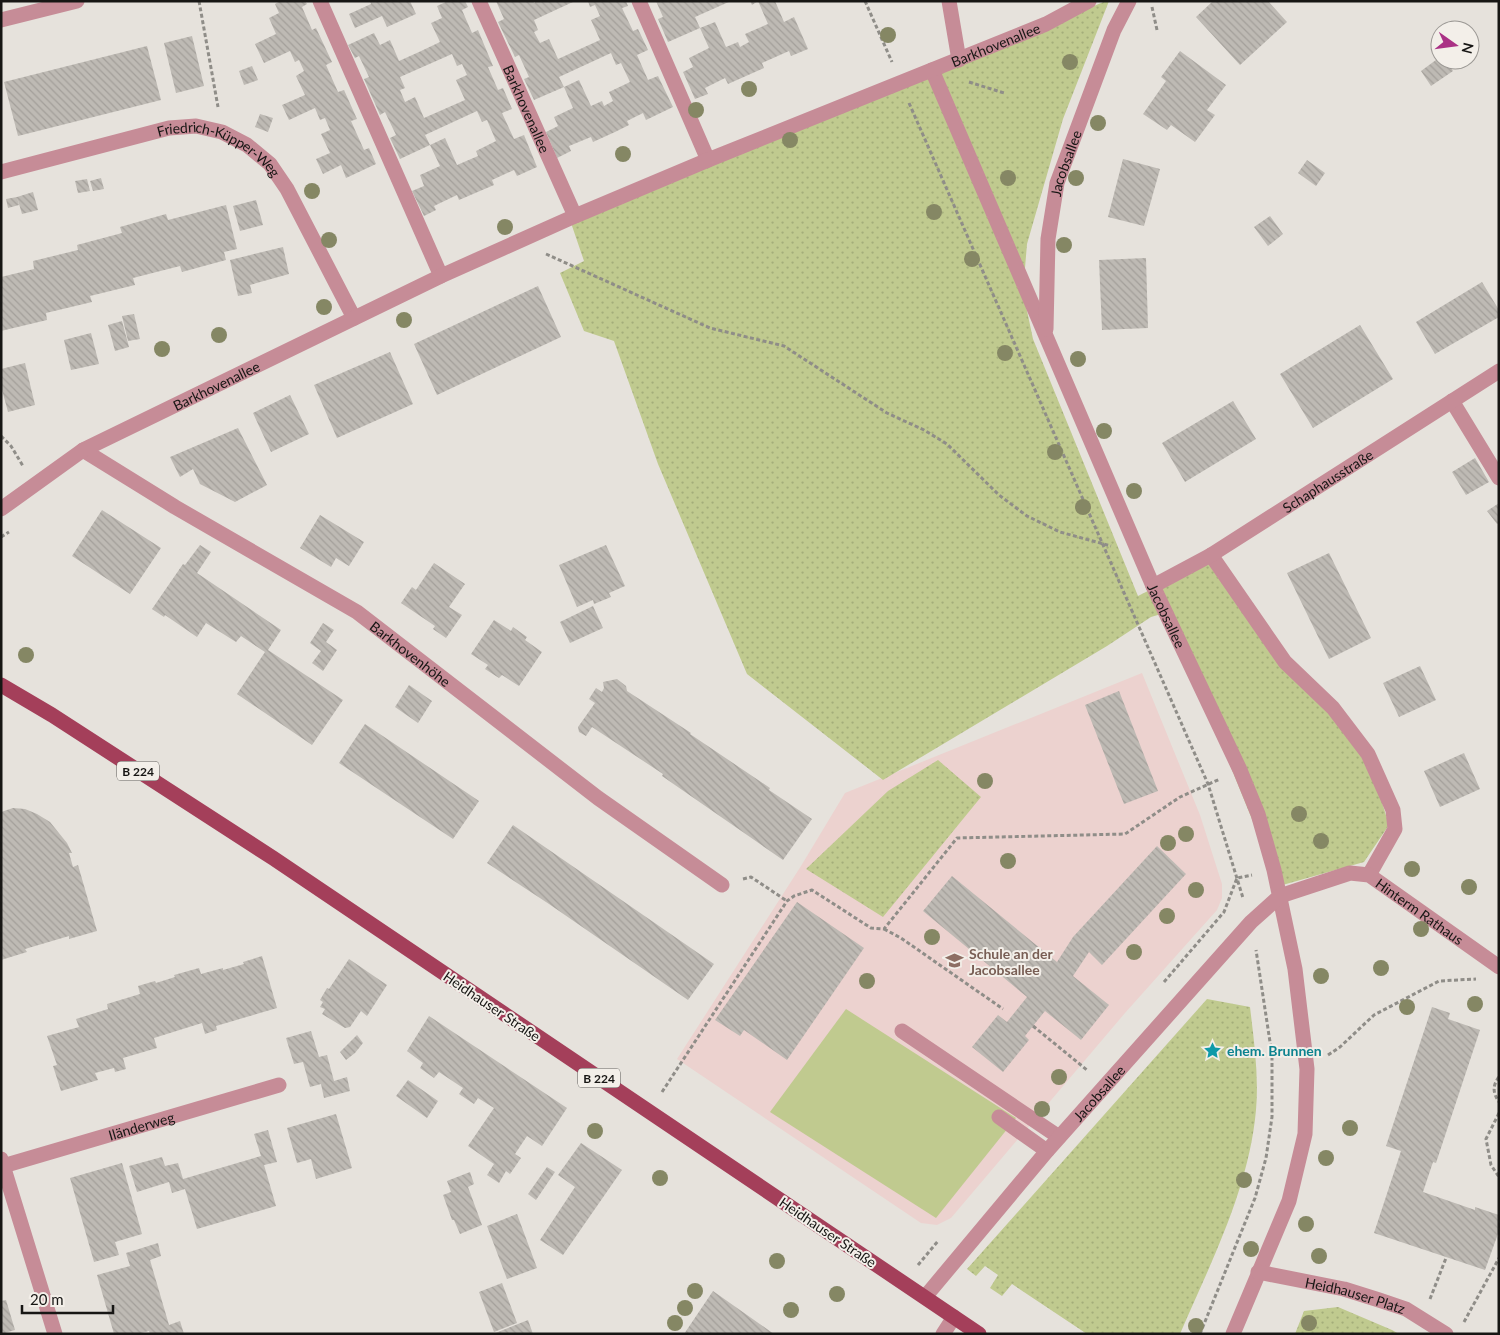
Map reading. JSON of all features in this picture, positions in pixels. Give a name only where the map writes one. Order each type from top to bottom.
[{"type":"main road","name":"Heidhauser Straße","points":[[1,685],[273,858],[979,1334]]},
{"type":"street","points":[[1,20],[77,1]]},
{"type":"street","points":[[320,1],[440,276]]},
{"type":"street","name":"Barkhovenallee","points":[[479,1],[574,216]]},
{"type":"street","points":[[639,1],[708,160]]},
{"type":"street","points":[[949,1],[959,60]]},
{"type":"street","name":"Barkhovenallee","points":[[1,509],[83,450],[440,276],[574,216],[708,160],[1046,24],[1089,1]]},
{"type":"street","name":"Jacobsallee","points":[[1046,336],[1048,239],[1057,183],[1114,30],[1129,1]]},
{"type":"street","name":"Jacobsallee","points":[[932,70],[1153,586],[1240,770],[1258,814],[1280,896],[1295,969],[1307,1069],[1305,1134],[1289,1201],[1233,1334]]},
{"type":"street","name":"Friedrich-Küpper-Weg","points":[[1,172],[169,128],[196,126],[222,132],[247,145],[270,164],[287,189],[354,318]]},
{"type":"street","name":"Schaphausstraße","points":[[1153,586],[1211,555],[1499,371]]},
{"type":"street","points":[[1452,401],[1499,478]]},
{"type":"street","name":"Barkhovenhöhe","points":[[83,450],[175,507],[357,612],[598,798],[722,885]]},
{"type":"street","points":[[1211,555],[1285,662],[1333,708],[1368,754],[1393,810],[1395,829],[1369,875]]},
{"type":"street","name":"Hinterm Rathaus","points":[[1280,896],[1350,873],[1369,875],[1499,967]]},
{"type":"street","name":"Jacobsallee","points":[[925,1297],[1059,1137],[1251,922],[1280,896]]},
{"type":"street","points":[[902,1031],[1059,1137]]},
{"type":"street","name":"Iländerweg","points":[[55,1334],[2,1163],[279,1085]]},
{"type":"street","points":[[999,1117],[1047,1151]]},
{"type":"street","name":"Heidhauser Platz","points":[[1258,1272],[1344,1289],[1406,1309],[1446,1334]]},
{"type":"street","points":[[943,1334],[954,1317]]},
{"type":"path","points":[[200,1],[222,132]]},
{"type":"path","points":[[865,1],[1208,784],[1251,922],[1272,1055],[1272,1116],[1266,1158],[1255,1198],[1200,1334]]},
{"type":"path","points":[[1150,1],[1157,30]]},
{"type":"path","points":[[975,84],[1004,93]]},
{"type":"path","points":[[519,241],[710,328],[784,346],[887,413],[924,430],[947,444],[1000,494],[1027,516],[1060,532],[1103,545],[1137,548]]},
{"type":"path","points":[[884,929],[957,838],[1125,834],[1180,797],[1240,770]]},
{"type":"path","points":[[768,888],[787,901]]},
{"type":"path","points":[[649,1112],[787,901],[794,896],[812,890],[871,928],[884,929],[901,938],[1003,1009]]},
{"type":"path","points":[[1307,1069],[1340,1047],[1374,1015],[1440,981],[1481,978]]},
{"type":"path","points":[[1033,1026],[1087,1070]]},
{"type":"path","points":[[1499,1077],[1494,1084],[1494,1094],[1499,1102]]},
{"type":"path","points":[[1499,1113],[1486,1139],[1491,1165],[1499,1177]]},
{"type":"path","points":[[1422,1319],[1446,1258]]},
{"type":"path","points":[[1463,1325],[1499,1258]]},
{"type":"shaded area","name":"Schule an der Jacobsallee","points":[[1142,673],[1200,815],[1222,884],[1222,898],[1217,910],[1125,1013],[951,1218],[937,1225],[921,1223],[677,1059],[801,866],[845,793]]},
{"type":"green space","points":[[1109,1],[1063,119],[1027,244],[1023,292],[1033,339],[1138,596],[1209,560],[1367,754],[1389,825],[1364,862],[1279,886],[1168,612],[1151,617],[1107,646],[883,780],[747,674],[658,464],[614,341],[584,331],[560,273],[584,261],[570,220]]},
{"type":"green space","points":[[938,760],[981,797],[883,917],[806,869],[888,791]]},
{"type":"green space","points":[[1207,999],[1250,1007],[1256,1071],[1256,1110],[1246,1168],[1237,1197],[1216,1252],[1180,1334],[1087,1334],[1012,1284],[1002,1296],[990,1288],[998,1275],[985,1266],[976,1276],[967,1269]]},
{"type":"green space","points":[[846,1009],[1016,1118],[936,1218],[770,1112]]},
{"type":"green space","points":[[1338,1307],[1399,1334],[1295,1334],[1304,1311]]},
{"type":"building","points":[[280,1],[305,1],[307,4],[302,7],[312,30],[316,28],[332,62],[326,65],[338,92],[344,90],[357,119],[351,121],[364,150],[369,148],[376,164],[346,178],[341,165],[323,174],[316,159],[330,153],[321,134],[330,130],[325,118],[320,120],[315,108],[289,120],[282,105],[305,95],[296,76],[304,71],[299,60],[295,62],[290,51],[264,63],[255,44],[276,34],[269,18],[279,13],[275,4]]},
{"type":"building","points":[[370,1],[410,1],[416,14],[387,27],[382,16],[355,28],[349,14],[371,4]]},
{"type":"building","points":[[448,1],[465,1],[468,7],[462,10],[472,33],[478,30],[493,66],[488,67],[498,90],[503,88],[512,109],[502,113],[514,139],[524,135],[537,167],[517,176],[514,170],[492,180],[494,185],[459,200],[457,195],[434,206],[436,210],[424,216],[412,191],[424,186],[420,175],[440,166],[430,145],[400,159],[390,138],[396,135],[385,112],[380,115],[364,79],[369,77],[359,56],[355,58],[348,45],[374,33],[380,45],[390,40],[399,61],[440,42],[431,23],[442,18],[437,6]],"holes":[[[452,54],[457,66],[462,64],[467,75],[456,80],[465,100],[424,118],[415,97],[405,102],[400,90],[405,88],[400,77]],[[477,111],[482,122],[487,120],[496,141],[476,151],[478,156],[457,165],[445,138],[430,145],[425,135]]]},
{"type":"building","points":[[496,1],[533,1],[534,3],[537,1],[575,1],[534,20],[538,30],[534,32],[540,43],[549,39],[558,59],[600,40],[591,20],[600,16],[595,5],[590,7],[588,1],[626,1],[628,6],[622,8],[633,31],[638,29],[648,50],[637,55],[648,80],[658,76],[673,107],[646,120],[643,113],[627,121],[629,125],[593,142],[591,137],[569,146],[571,151],[557,158],[546,132],[558,126],[554,117],[573,108],[564,87],[534,100],[524,79],[529,77],[519,55],[515,57],[498,22],[504,19]],"holes":[[[611,53],[616,65],[621,63],[630,82],[609,92],[613,101],[604,106],[602,101],[591,106],[579,80],[564,87],[559,77]]]},
{"type":"building","points":[[656,1],[731,1],[695,17],[700,28],[668,42],[658,19],[663,17]]},
{"type":"building","points":[[750,1],[758,1],[752,5]]},
{"type":"building","points":[[758,1],[775,1],[784,22],[794,17],[808,49],[791,56],[789,51],[762,63],[764,68],[728,84],[725,78],[705,88],[708,94],[695,99],[683,72],[693,67],[689,58],[709,48],[700,28],[715,22],[726,47],[738,42],[740,47],[749,42],[745,34],[768,24]]},
{"type":"building","points":[[1213,1],[1268,1],[1287,22],[1240,65],[1196,17]]},
{"type":"building","points":[[192,36],[204,86],[176,93],[164,43]]},
{"type":"building","points":[[147,46],[161,100],[18,136],[4,82]]},
{"type":"building","points":[[1180,51],[1226,85],[1207,110],[1215,115],[1195,142],[1171,125],[1167,130],[1143,114],[1166,81],[1161,77]]},
{"type":"building","points":[[1430,64],[1430,70],[1453,71],[1431,86],[1421,71]]},
{"type":"building","points":[[252,66],[258,80],[244,85],[239,71]]},
{"type":"building","points":[[260,114],[273,118],[268,132],[255,127]]},
{"type":"building","points":[[1123,159],[1160,169],[1144,226],[1108,217]]},
{"type":"building","points":[[1307,160],[1325,173],[1316,186],[1298,173]]},
{"type":"building","points":[[101,178],[104,189],[93,191],[90,181]]},
{"type":"building","points":[[87,179],[90,191],[78,193],[75,181]]},
{"type":"building","points":[[33,192],[38,210],[22,214],[17,197]]},
{"type":"building","points":[[17,197],[19,205],[8,208],[6,199]]},
{"type":"building","points":[[256,200],[263,225],[240,231],[233,206]]},
{"type":"building","points":[[226,205],[237,249],[224,252],[226,260],[182,272],[180,266],[133,278],[135,285],[90,296],[92,302],[46,313],[47,320],[1,331],[1,277],[34,269],[33,261],[78,250],[77,245],[122,233],[120,227],[166,214],[168,220]]},
{"type":"building","points":[[1270,216],[1283,234],[1268,246],[1254,227]]},
{"type":"building","points":[[283,247],[289,274],[250,285],[252,293],[238,296],[230,260]]},
{"type":"building","points":[[1146,258],[1148,328],[1102,330],[1099,260]]},
{"type":"building","points":[[1482,282],[1499,310],[1499,317],[1435,354],[1416,322]]},
{"type":"building","points":[[538,286],[561,337],[437,395],[414,344]]},
{"type":"building","points":[[134,314],[140,339],[128,341],[122,316]]},
{"type":"building","points":[[122,321],[129,347],[115,351],[108,325]]},
{"type":"building","points":[[1360,325],[1393,379],[1313,428],[1280,374]]},
{"type":"building","points":[[91,333],[99,364],[71,370],[64,340]]},
{"type":"building","points":[[390,352],[413,404],[337,438],[314,385]]},
{"type":"building","points":[[25,363],[35,405],[8,412],[1,386],[1,369]]},
{"type":"building","points":[[290,395],[309,434],[271,452],[253,413]]},
{"type":"building","points":[[1233,401],[1256,439],[1185,482],[1162,443]]},
{"type":"building","points":[[238,428],[267,485],[235,502],[200,484],[193,469],[180,477],[170,457]]},
{"type":"building","points":[[1475,458],[1489,482],[1466,495],[1452,472]]},
{"type":"building","points":[[1499,503],[1499,523],[1497,524],[1487,511]]},
{"type":"building","points":[[102,510],[161,548],[130,594],[72,556]]},
{"type":"building","points":[[320,515],[364,542],[349,566],[336,558],[331,567],[300,548]]},
{"type":"building","points":[[200,545],[211,552],[197,573],[281,630],[268,650],[343,700],[312,745],[237,694],[265,652],[241,636],[236,642],[206,623],[197,637],[165,615],[164,617],[152,609],[183,564],[185,565]]},
{"type":"building","points":[[606,545],[625,586],[609,593],[611,597],[594,604],[593,600],[577,607],[559,565]]},
{"type":"building","points":[[1329,553],[1371,638],[1329,659],[1287,573]]},
{"type":"building","points":[[434,563],[465,584],[449,607],[462,615],[446,638],[433,629],[435,626],[401,603],[412,587],[416,590]]},
{"type":"building","points":[[593,606],[603,628],[570,643],[560,622]]},
{"type":"building","points":[[494,620],[511,631],[513,627],[527,637],[525,640],[542,652],[519,686],[502,675],[499,678],[485,669],[488,665],[471,654]]},
{"type":"building","points":[[323,623],[334,630],[326,642],[337,650],[323,671],[312,663],[321,651],[310,643]]},
{"type":"building","points":[[1420,666],[1436,700],[1399,717],[1383,683]]},
{"type":"building","points":[[617,679],[626,686],[627,691],[691,733],[812,819],[783,860],[662,776],[663,774],[592,727],[586,736],[579,732],[578,727],[595,703],[589,699],[596,688],[602,692],[604,688],[603,682]]},
{"type":"building","points":[[409,685],[432,701],[418,723],[395,707]]},
{"type":"building","points":[[1119,691],[1158,791],[1124,804],[1085,705]]},
{"type":"building","points":[[365,724],[479,801],[453,839],[339,763]]},
{"type":"building","points":[[1464,753],[1480,789],[1440,807],[1424,771]]},
{"type":"building","points":[[13,808],[25,809],[50,822],[67,843],[72,853],[69,853],[73,867],[78,865],[97,931],[69,939],[69,936],[25,949],[27,952],[1,960],[1,812]]},
{"type":"building","points":[[513,825],[714,964],[688,1000],[487,863]]},
{"type":"building","points":[[1157,846],[1186,874],[1102,965],[1089,952],[1073,976],[1109,1005],[1081,1040],[1045,1011],[1025,1036],[1029,1040],[1003,1072],[972,1047],[998,1015],[1007,1022],[1027,997],[923,911],[952,876],[1057,962],[1073,937]]},
{"type":"building","points":[[797,902],[864,948],[787,1060],[744,1030],[740,1036],[715,1020]]},
{"type":"building","points":[[262,956],[277,1008],[216,1026],[217,1030],[205,1034],[202,1023],[154,1038],[157,1048],[123,1058],[126,1069],[115,1072],[114,1068],[95,1073],[98,1080],[61,1091],[53,1066],[57,1065],[47,1036],[79,1027],[76,1019],[108,1009],[107,1004],[140,994],[138,986],[155,981],[156,983],[175,977],[174,975],[199,968],[201,974],[223,968],[223,970]]},
{"type":"building","points":[[349,959],[387,985],[367,1016],[361,1011],[350,1027],[345,1028],[322,1014],[325,1009],[320,1007],[323,1002],[320,1000]]},
{"type":"building","points":[[1432,1007],[1450,1013],[1448,1019],[1480,1030],[1436,1163],[1433,1162],[1423,1192],[1475,1210],[1475,1207],[1499,1215],[1499,1231],[1485,1270],[1374,1233],[1401,1151],[1386,1146]]},
{"type":"building","points":[[429,1016],[567,1108],[542,1146],[527,1136],[515,1154],[521,1158],[510,1174],[506,1171],[499,1183],[487,1175],[494,1164],[468,1146],[494,1108],[478,1098],[474,1104],[459,1094],[463,1088],[439,1072],[434,1078],[420,1068],[423,1063],[407,1051]]},
{"type":"building","points":[[311,1031],[319,1057],[327,1055],[334,1081],[347,1077],[350,1091],[324,1098],[321,1084],[310,1087],[303,1062],[294,1064],[286,1038]]},
{"type":"building","points":[[357,1035],[363,1043],[346,1060],[340,1052]]},
{"type":"building","points":[[408,1080],[438,1101],[427,1118],[396,1096]]},
{"type":"building","points":[[336,1114],[352,1168],[316,1179],[311,1159],[297,1163],[287,1128]]},
{"type":"building","points":[[268,1130],[277,1162],[264,1165],[276,1206],[197,1229],[185,1189],[172,1193],[169,1182],[137,1192],[129,1166],[162,1157],[165,1166],[178,1163],[183,1179],[261,1156],[254,1134]]},
{"type":"building","points":[[581,1143],[622,1170],[563,1255],[540,1240],[575,1187],[558,1175]]},
{"type":"building","points":[[122,1163],[142,1234],[115,1242],[119,1255],[94,1262],[70,1178]]},
{"type":"building","points":[[547,1167],[555,1172],[536,1200],[528,1194]]},
{"type":"building","points":[[470,1172],[474,1184],[468,1187],[482,1225],[460,1234],[454,1220],[452,1220],[443,1195],[451,1192],[447,1181]]},
{"type":"building","points":[[517,1214],[537,1268],[507,1279],[487,1226]]},
{"type":"building","points":[[158,1243],[161,1256],[150,1260],[169,1325],[180,1321],[184,1334],[150,1334],[149,1331],[137,1334],[114,1334],[97,1275],[130,1266],[126,1253]]},
{"type":"building","points":[[502,1283],[517,1323],[494,1332],[479,1292]]},
{"type":"building","points":[[713,1291],[774,1334],[684,1334]]},
{"type":"building","points":[[6,1300],[15,1330],[1,1334],[1,1301]]},
{"type":"building","points":[[528,1320],[533,1334],[493,1334]]},
{"type":"place","name":"Schule an der Jacobsallee","points":[[955,961]]},
{"type":"place","name":"ehem. Brunnen","points":[[1213,1050]]}]
